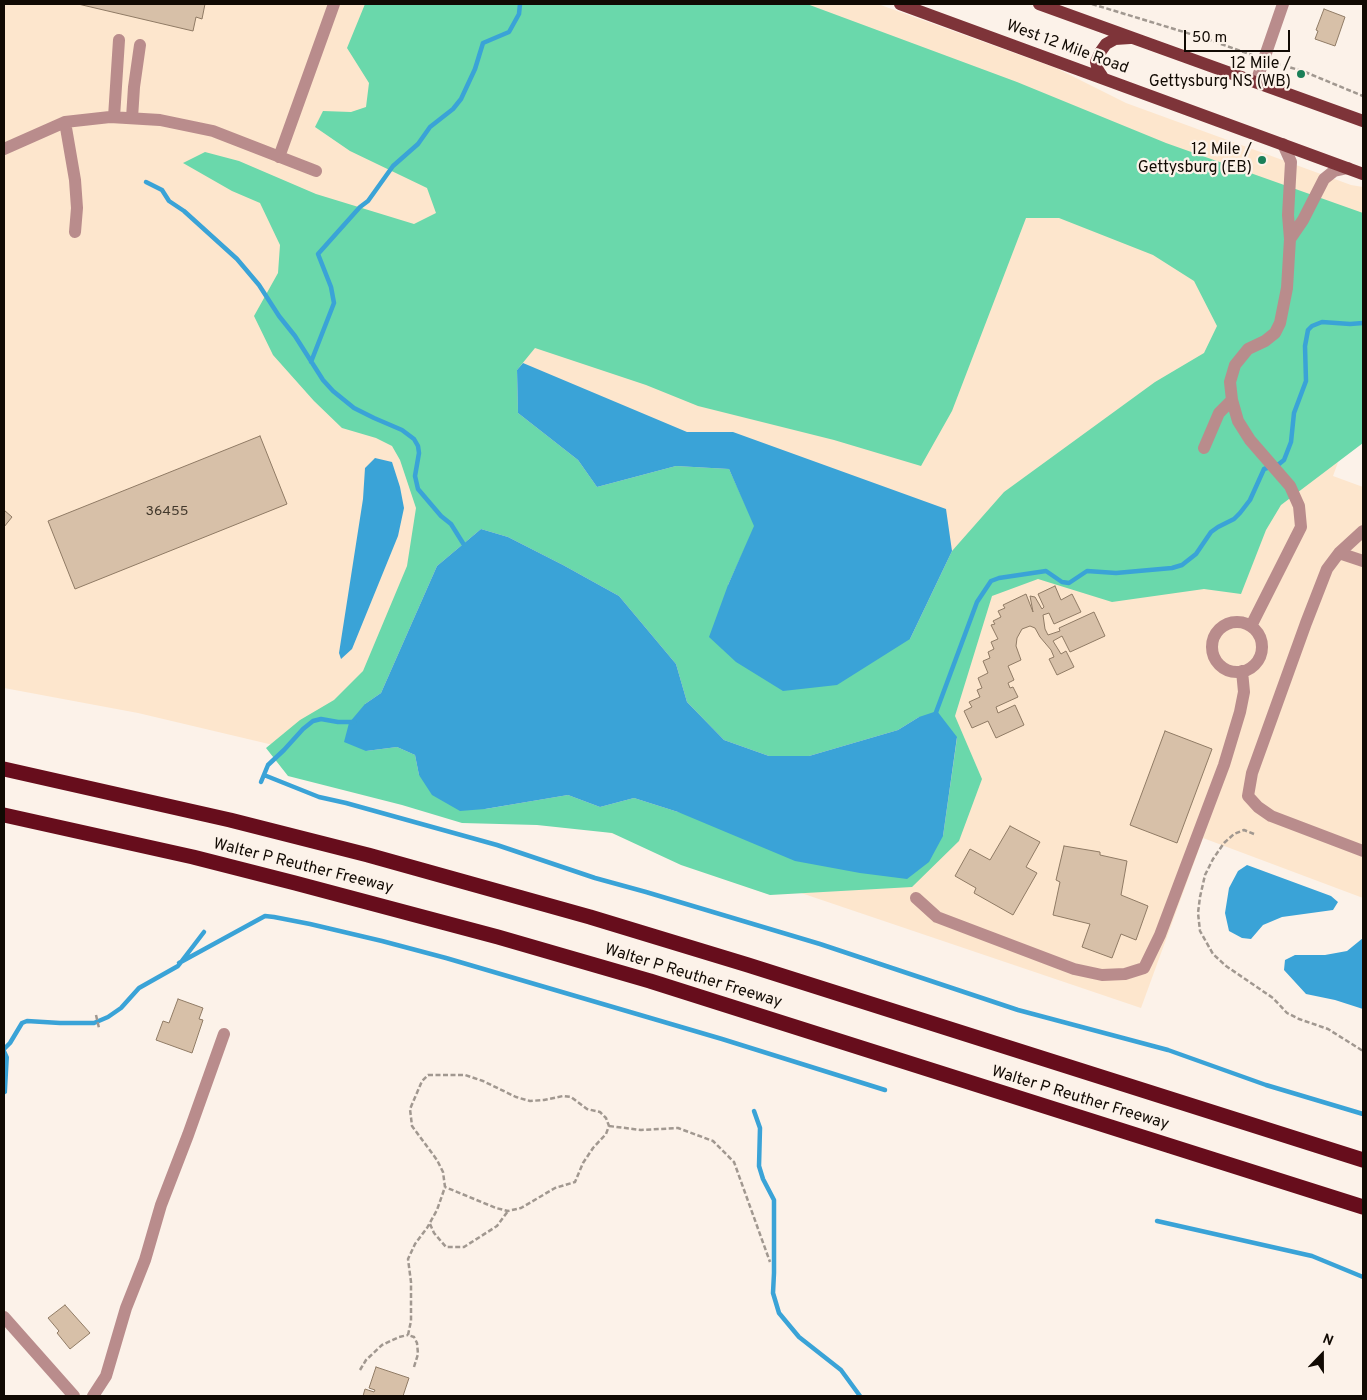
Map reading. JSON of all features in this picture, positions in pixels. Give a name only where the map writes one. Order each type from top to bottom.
[{"type":"highway","name":"Walter P Reuther Freeway","points":[[4,769],[230,820],[368,855],[590,917],[748,965],[1363,1160]]},
{"type":"highway","name":"Walter P Reuther Freeway","points":[[4,815],[193,857],[498,937],[650,982],[1363,1207]]},
{"type":"main road","name":"West 12 Mile Road","points":[[900,4],[1363,174]]},
{"type":"main road","name":"West 12 Mile Road","points":[[1039,4],[1363,121]]},
{"type":"main road","points":[[1104,79],[1098,70],[1096,62],[1101,51],[1106,44],[1115,39],[1132,38]]},
{"type":"street","points":[[279,156],[334,4]]},
{"type":"street","points":[[1256,82],[1283,4]]},
{"type":"street","points":[[114,117],[119,40]]},
{"type":"street","points":[[132,118],[140,45]]},
{"type":"street","points":[[4,149],[65,122],[114,117],[132,118],[160,120],[213,131],[316,171]]},
{"type":"street","points":[[65,122],[75,180],[75,232]]},
{"type":"street","points":[[1252,626],[1300,527],[1299,506],[1290,486],[1250,440],[1238,421],[1232,400],[1230,382],[1235,365],[1248,349],[1265,341],[1275,333],[1280,322],[1287,288],[1290,239],[1288,215],[1291,162],[1283,144]]},
{"type":"street","points":[[1290,239],[1303,220],[1324,179],[1334,171],[1348,168]]},
{"type":"street","points":[[1204,448],[1219,413],[1232,400]]},
{"type":"street","points":[[1363,531],[1340,553],[1328,569],[1252,773],[1248,796],[1258,808],[1271,816],[1363,851]]},
{"type":"street","points":[[1340,553],[1363,562]]},
{"type":"street","points":[[1232,622],[1241,622],[1252,626],[1260,638],[1262,646],[1261,655],[1257,662],[1250,668],[1242,671],[1234,672],[1220,665],[1215,659],[1212,644],[1214,636],[1225,625],[1232,622]]},
{"type":"street","points":[[916,898],[937,917],[1074,969],[1102,975],[1125,974],[1144,968],[1160,935],[1224,765],[1244,692],[1242,671]]},
{"type":"street","points":[[93,1396],[106,1376],[126,1308],[145,1260],[161,1205],[224,1034]]},
{"type":"street","points":[[4,1317],[74,1396]]},
{"type":"path","points":[[1092,4],[1223,44],[1305,72],[1363,96]]},
{"type":"path","points":[[1254,834],[1244,830],[1234,834],[1224,843],[1213,859],[1205,875],[1200,897],[1198,913],[1200,931],[1213,954],[1219,960],[1246,981],[1273,998],[1287,1013],[1299,1020],[1328,1029],[1363,1051]]},
{"type":"path","points":[[96,1015],[99,1028]]},
{"type":"path","points":[[408,1335],[411,1282],[408,1259],[415,1244],[438,1210],[445,1186],[443,1172],[437,1160],[412,1126],[410,1109],[422,1081],[428,1075],[465,1075],[530,1101],[563,1096],[571,1097],[588,1109],[600,1112],[606,1118],[609,1126],[606,1134],[593,1148],[575,1182],[555,1188],[521,1208],[508,1211],[445,1186]]},
{"type":"path","points":[[609,1126],[641,1130],[678,1128],[713,1141],[734,1162],[770,1262]]},
{"type":"path","points":[[430,1223],[434,1232],[446,1247],[464,1247],[497,1226],[508,1211]]},
{"type":"path","points":[[360,1370],[366,1360],[382,1346],[398,1337],[408,1335],[414,1337],[417,1343],[418,1354],[414,1367]]},
{"type":"shaded area","points":[[4,4],[878,4],[1056,68],[1126,103],[1351,185],[1363,187],[1363,394],[1333,476],[1363,487],[1363,898],[1203,838],[1141,1008],[674,850],[328,758],[138,713],[4,688]]},
{"type":"green space","points":[[365,4],[807,4],[1017,82],[1166,143],[1363,213],[1363,443],[1281,505],[1266,530],[1241,594],[1204,589],[1112,602],[1038,579],[992,596],[955,716],[982,779],[959,841],[912,887],[770,895],[681,865],[612,833],[537,825],[462,823],[402,805],[288,776],[266,748],[300,720],[334,700],[363,671],[407,566],[416,508],[400,460],[392,446],[376,438],[342,428],[314,401],[273,355],[254,316],[278,273],[280,245],[260,203],[232,191],[183,163],[205,152],[239,161],[316,194],[414,224],[436,213],[427,188],[350,151],[315,127],[323,111],[351,112],[366,107],[369,83],[347,48]],"holes":[[[1026,218],[1059,218],[1153,255],[1194,281],[1217,326],[1204,353],[1155,382],[1004,492],[952,551],[910,639],[728,585],[755,526],[729,469],[676,466],[597,487],[578,460],[518,413],[517,370],[535,348],[646,385],[698,406],[834,440],[921,466],[952,411]],[[481,529],[508,537],[619,596],[676,664],[687,702],[724,740],[769,756],[809,756],[898,730],[919,717],[957,738],[943,836],[678,812],[634,798],[600,807],[568,795],[485,809],[419,775],[415,755],[397,747],[366,751],[365,704],[381,693],[437,566]]]},
{"type":"water","points":[[523,363],[687,432],[733,432],[946,509],[952,551],[910,639],[837,685],[783,691],[736,662],[709,637],[728,585],[754,526],[729,469],[676,466],[597,487],[578,460],[518,413],[517,370]]},
{"type":"water","points":[[375,458],[392,462],[404,508],[398,536],[352,649],[341,659],[339,653],[363,499],[365,468]]},
{"type":"water","points":[[481,529],[508,537],[619,596],[676,664],[687,702],[724,740],[769,756],[809,756],[898,730],[919,717],[937,711],[957,737],[943,836],[929,862],[907,879],[860,873],[795,861],[678,812],[634,798],[600,807],[568,795],[485,809],[460,811],[432,795],[419,775],[415,755],[397,747],[366,751],[344,742],[349,723],[365,704],[381,693],[437,566]]},
{"type":"water","points":[[1247,865],[1331,896],[1338,902],[1333,910],[1282,917],[1263,925],[1251,939],[1242,938],[1229,931],[1225,913],[1229,888],[1238,871]]},
{"type":"water","points":[[1363,938],[1363,1009],[1335,1000],[1306,994],[1284,970],[1285,960],[1295,955],[1325,955],[1347,951]]},
{"type":"water","points":[[4,1046],[9,1057],[7,1093],[4,1095]]},
{"type":"building","points":[[78,4],[205,4],[202,19],[196,17],[193,31]]},
{"type":"building","points":[[1324,9],[1345,17],[1335,46],[1315,39],[1318,31],[1316,30]]},
{"type":"building","points":[[260,436],[287,504],[75,589],[48,521]]},
{"type":"building","points":[[4,510],[12,517],[4,527]]},
{"type":"building","points":[[1055,586],[1061,600],[1072,594],[1081,612],[1054,624],[1049,613],[1043,615],[1048,635],[1060,631],[1059,628],[1094,612],[1105,636],[1070,652],[1062,636],[1053,641],[1061,654],[1066,651],[1074,667],[1057,675],[1049,659],[1054,657],[1051,650],[1035,628],[1030,626],[1022,629],[1017,638],[1016,646],[1021,660],[1008,666],[1014,680],[1008,683],[1010,688],[1013,687],[1018,697],[996,707],[998,713],[1015,705],[1024,725],[996,738],[988,721],[972,728],[964,711],[972,707],[969,702],[980,697],[977,690],[982,688],[978,678],[988,673],[983,661],[990,658],[988,652],[994,649],[991,642],[998,639],[991,625],[995,624],[993,621],[1001,617],[998,611],[1005,608],[1003,605],[1026,594],[1033,612],[1030,596],[1035,597],[1042,609],[1044,607],[1038,594]]},
{"type":"building","points":[[1165,731],[1212,749],[1177,843],[1130,825]]},
{"type":"building","points":[[1010,826],[1040,842],[1026,867],[1037,873],[1013,915],[974,893],[976,888],[955,876],[970,849],[990,860]]},
{"type":"building","points":[[1064,846],[1100,852],[1100,855],[1127,861],[1121,895],[1148,906],[1136,940],[1121,934],[1112,958],[1082,947],[1090,924],[1053,915],[1060,882],[1056,880]]},
{"type":"building","points":[[178,999],[203,1008],[199,1019],[203,1020],[192,1053],[156,1040],[163,1021],[169,1023]]},
{"type":"building","points":[[65,1305],[90,1333],[70,1349],[48,1318]]},
{"type":"building","points":[[376,1367],[409,1378],[403,1396],[363,1396],[365,1389],[374,1392],[375,1390],[369,1388]]},
{"type":"waterway","points":[[311,362],[334,303],[331,287],[318,254],[360,207],[368,201],[393,166],[418,144],[430,127],[453,109],[461,99],[475,69],[483,43],[509,32],[519,14],[520,4]]},
{"type":"waterway","points":[[146,182],[162,190],[169,201],[184,211],[237,259],[259,285],[323,380],[333,391],[354,408],[402,430],[414,439],[419,453],[415,476],[418,489],[441,516],[451,524],[466,548]]},
{"type":"waterway","points":[[935,715],[977,602],[991,581],[999,578],[1046,571],[1062,582],[1069,583],[1087,571],[1116,573],[1172,568],[1182,565],[1196,554],[1211,532],[1234,519],[1240,513],[1250,500],[1264,469],[1279,464],[1284,460],[1291,442],[1294,413],[1306,381],[1305,346],[1308,330],[1322,322],[1363,323]]},
{"type":"waterway","points":[[261,782],[268,765],[313,721],[321,719],[354,722]]},
{"type":"waterway","points":[[264,775],[319,797],[497,845],[595,878],[820,944],[1018,1010],[1168,1050],[1266,1085],[1363,1114]]},
{"type":"waterway","points":[[179,963],[265,916],[274,917],[382,941],[446,958],[722,1039],[885,1090]]},
{"type":"waterway","points":[[4,1049],[10,1043],[22,1023],[27,1021],[94,1023],[108,1017],[121,1008],[139,988],[178,966],[204,932]]},
{"type":"waterway","points":[[754,1111],[760,1128],[759,1166],[763,1179],[774,1200],[773,1293],[779,1313],[799,1337],[841,1370],[860,1396]]},
{"type":"waterway","points":[[1157,1221],[1312,1256],[1363,1277]]},
{"type":"place","name":"12 Mile / Gettysburg NS (WB)","points":[[1301,74]]},
{"type":"place","name":"12 Mile / Gettysburg (EB)","points":[[1262,160]]}]
